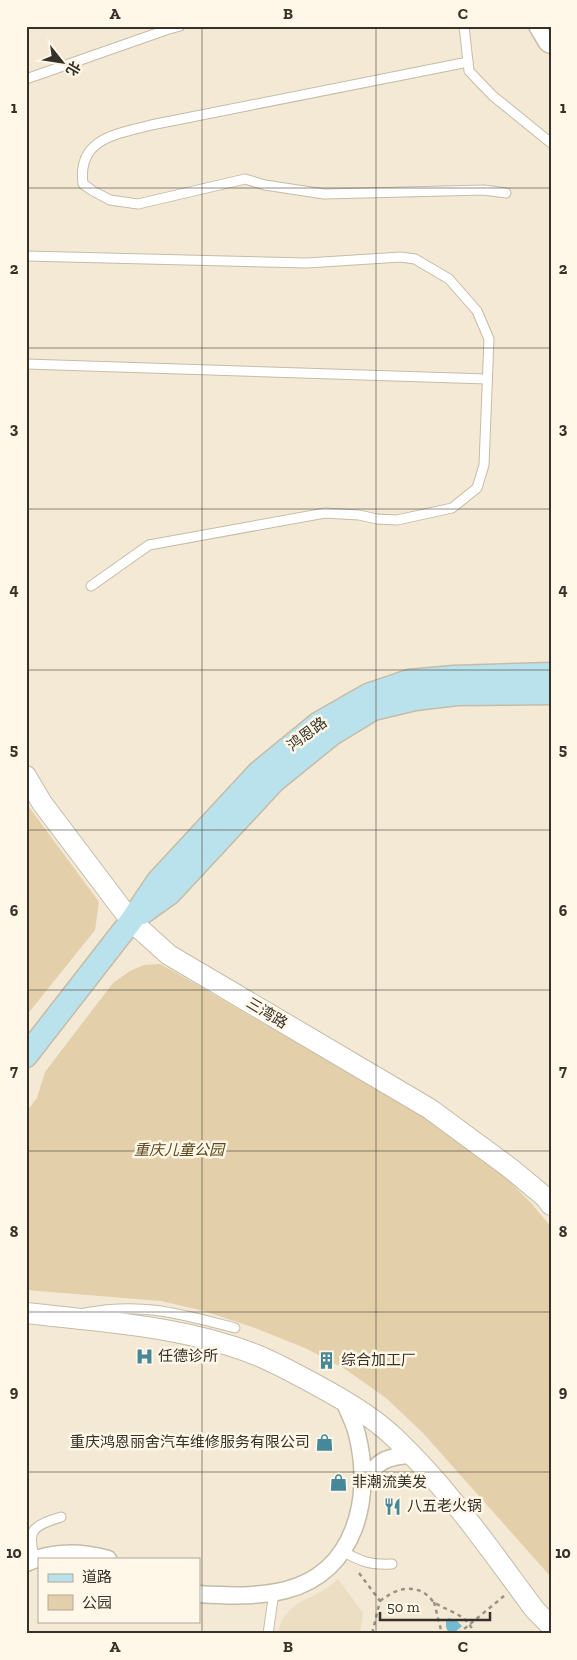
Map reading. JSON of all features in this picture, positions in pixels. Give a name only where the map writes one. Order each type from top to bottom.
[{"type":"main road","name":"鸿恩路","points":[[30,1050],[131,921],[158,881],[258,773],[318,723],[368,695],[409,681],[454,677],[551,674]]},
{"type":"main road","name":"鸿恩路","points":[[131,921],[170,893],[274,781],[332,734],[374,709],[415,699],[457,694],[551,692]]},
{"type":"street","points":[[537,26],[547,43],[551,45]]},
{"type":"street","name":"三湾路","points":[[26,776],[42,803],[131,921],[169,955],[430,1109],[510,1168],[551,1205]]},
{"type":"street","points":[[26,1313],[177,1332],[218,1342],[260,1356],[343,1399],[393,1436],[449,1495],[535,1610],[551,1626]]},
{"type":"street","points":[[200,1594],[238,1596],[287,1590],[306,1583],[334,1564],[344,1552],[355,1528],[360,1506],[362,1466],[358,1436],[343,1399]]},
{"type":"street","points":[[362,1486],[371,1471],[382,1460],[395,1455],[412,1455]]},
{"type":"street","points":[[39,1558],[50,1554],[72,1553],[96,1555],[105,1558]]},
{"type":"lane","points":[[26,79],[180,26]]},
{"type":"lane","points":[[464,26],[469,71],[487,90],[551,143]]},
{"type":"lane","points":[[468,62],[161,123],[113,135],[95,144],[82,172],[84,184],[110,200],[138,204],[245,180],[324,194],[484,190],[506,193]]},
{"type":"lane","points":[[26,256],[307,263],[401,258],[415,259],[449,279],[477,311],[489,339],[484,465],[477,488],[452,508],[397,520],[324,513],[167,541],[149,545],[91,586]]},
{"type":"lane","points":[[26,364],[487,379]]},
{"type":"lane","points":[[62,1317],[109,1308],[145,1308],[177,1313],[235,1328]]},
{"type":"lane","points":[[31,1561],[30,1542],[34,1530],[48,1521],[62,1517]]},
{"type":"lane","points":[[344,1552],[371,1564],[392,1564]]},
{"type":"lane","points":[[268,1634],[274,1592]]},
{"type":"path","points":[[372,1634],[380,1601],[390,1593],[410,1588],[420,1590],[434,1602],[442,1634]]},
{"type":"path","points":[[372,1590],[380,1601]]},
{"type":"path","points":[[434,1602],[454,1611],[470,1624],[475,1634]]},
{"type":"path","points":[[458,1634],[488,1609]]},
{"type":"shaded area","points":[[338,1579],[363,1613],[360,1634],[277,1634],[282,1620],[289,1611],[298,1603],[326,1589]]},
{"type":"green space","points":[[26,803],[99,902],[95,930],[26,1016]]},
{"type":"green space","name":"重庆儿童公园","points":[[160,964],[450,1132],[499,1171],[531,1203],[551,1227],[551,1577],[423,1433],[386,1398],[345,1369],[305,1348],[255,1328],[204,1311],[161,1301],[26,1290],[26,1112],[37,1098],[45,1072],[113,983],[130,971],[144,965]]},
{"type":"water","points":[[449,1618],[457,1621],[462,1626],[453,1634],[449,1634],[446,1627],[446,1621]]},
{"type":"place","name":"任德诊所","points":[[144,1356]]},
{"type":"place","name":"综合加工厂","points":[[327,1360]]},
{"type":"place","name":"重庆鸿恩丽舍汽车维修服务有限公司","points":[[324,1442]]},
{"type":"place","name":"非潮流美发","points":[[338,1482]]},
{"type":"place","name":"八五老火锅","points":[[393,1506]]}]
